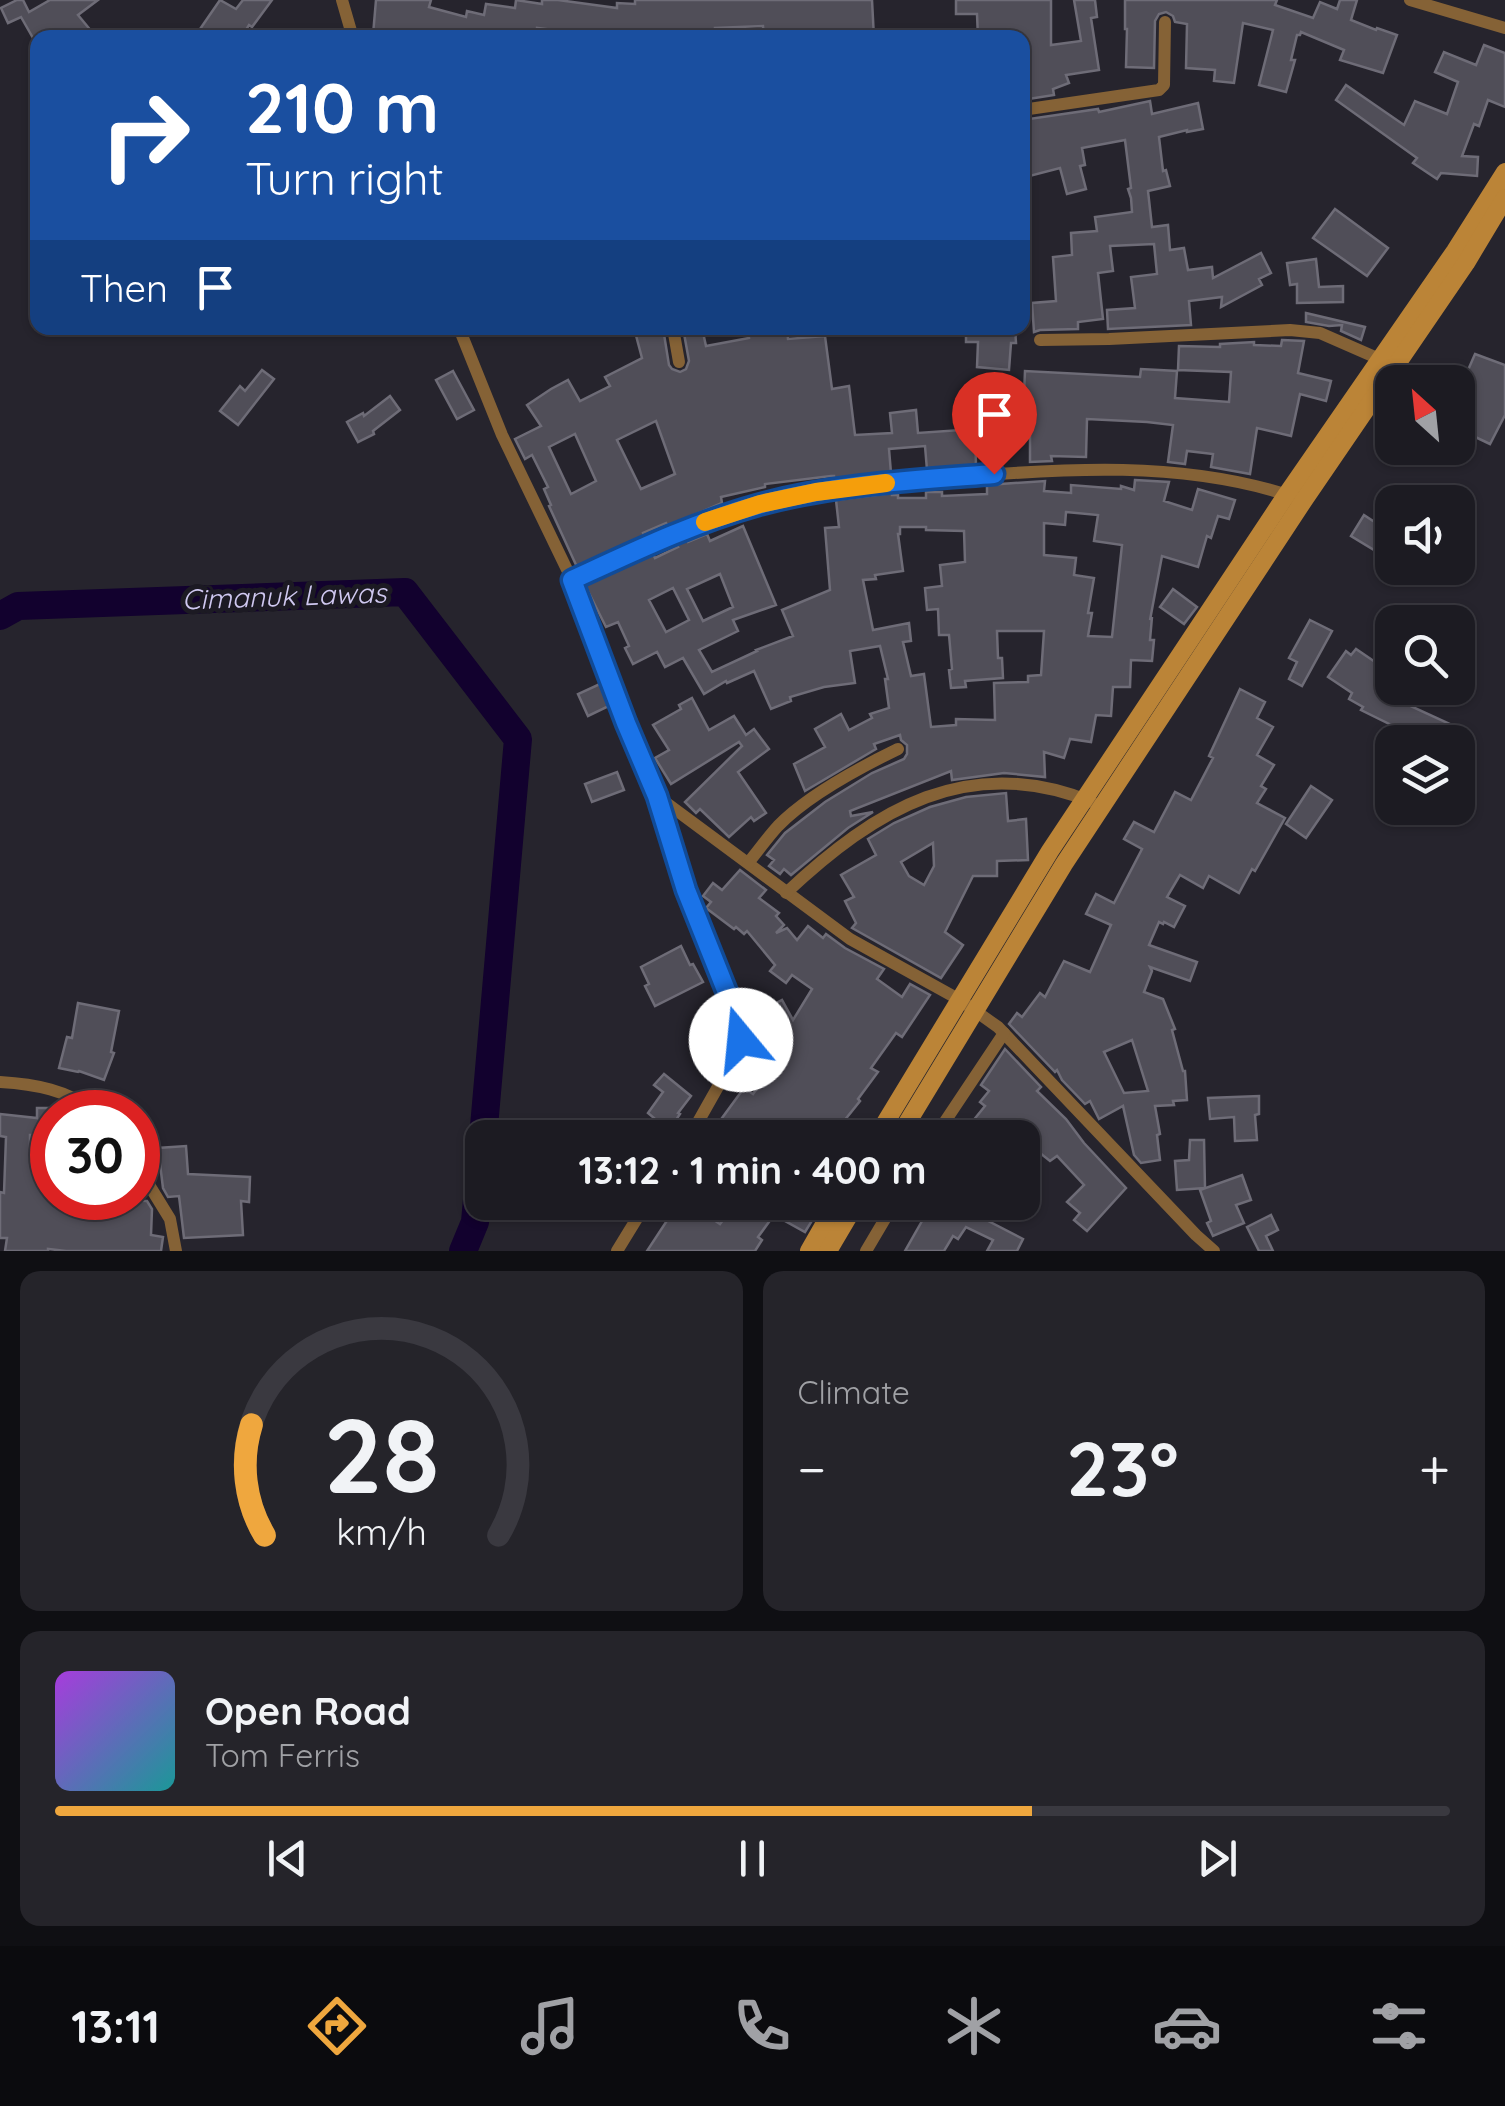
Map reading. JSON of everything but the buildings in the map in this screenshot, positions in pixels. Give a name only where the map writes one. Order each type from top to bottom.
[{"type":"main road","points":[[902,1120],[965,1005],[1027,905],[1083,798],[1208,628],[1286,493],[1505,172]]},
{"type":"main road","points":[[1379,359],[1466,263],[1505,198]]},
{"type":"main road","points":[[828,1251],[834,1220]]},
{"type":"main road","points":[[809,1251],[839,1220]]},
{"type":"street","points":[[342,0],[351,30]]},
{"type":"street","points":[[1410,0],[1505,28]]},
{"type":"street","points":[[1030,109],[1160,90],[1164,84],[1165,22]]},
{"type":"street","points":[[1040,340],[1290,330],[1320,333],[1379,359]]},
{"type":"street","points":[[462,335],[502,434],[572,580],[657,796],[686,890],[740,1025],[737,1053],[699,1120]]},
{"type":"street","points":[[674,335],[678,362]]},
{"type":"street","points":[[572,580],[696,524],[816,492],[1090,469],[1218,478],[1286,493]]},
{"type":"street","points":[[748,864],[779,825],[800,808],[898,749]]},
{"type":"street","points":[[786,893],[852,837],[942,790],[1002,782],[1040,785],[1083,798]]},
{"type":"street","points":[[657,796],[861,946],[1001,1030],[1214,1251]]},
{"type":"street","points":[[945,1120],[1001,1030]]},
{"type":"street","points":[[0,1082],[55,1090]]},
{"type":"street","points":[[160,1201],[170,1219],[176,1251]]},
{"type":"street","points":[[617,1251],[636,1220]]},
{"type":"street","points":[[866,1251],[884,1220]]},
{"type":"waterway","name":"Cimanuk Lawas","points":[[0,616],[18,606],[405,592],[518,739],[485,1120]]},
{"type":"waterway","name":"Cimanuk Lawas","points":[[463,1251],[475,1220]]},
{"type":"slow traffic","points":[[705,522],[760,504],[886,483]]},
{"type":"route","points":[[741,1040],[740,1025],[686,890],[657,796],[572,580],[696,524],[760,504],[893,482],[994,474]]}]
